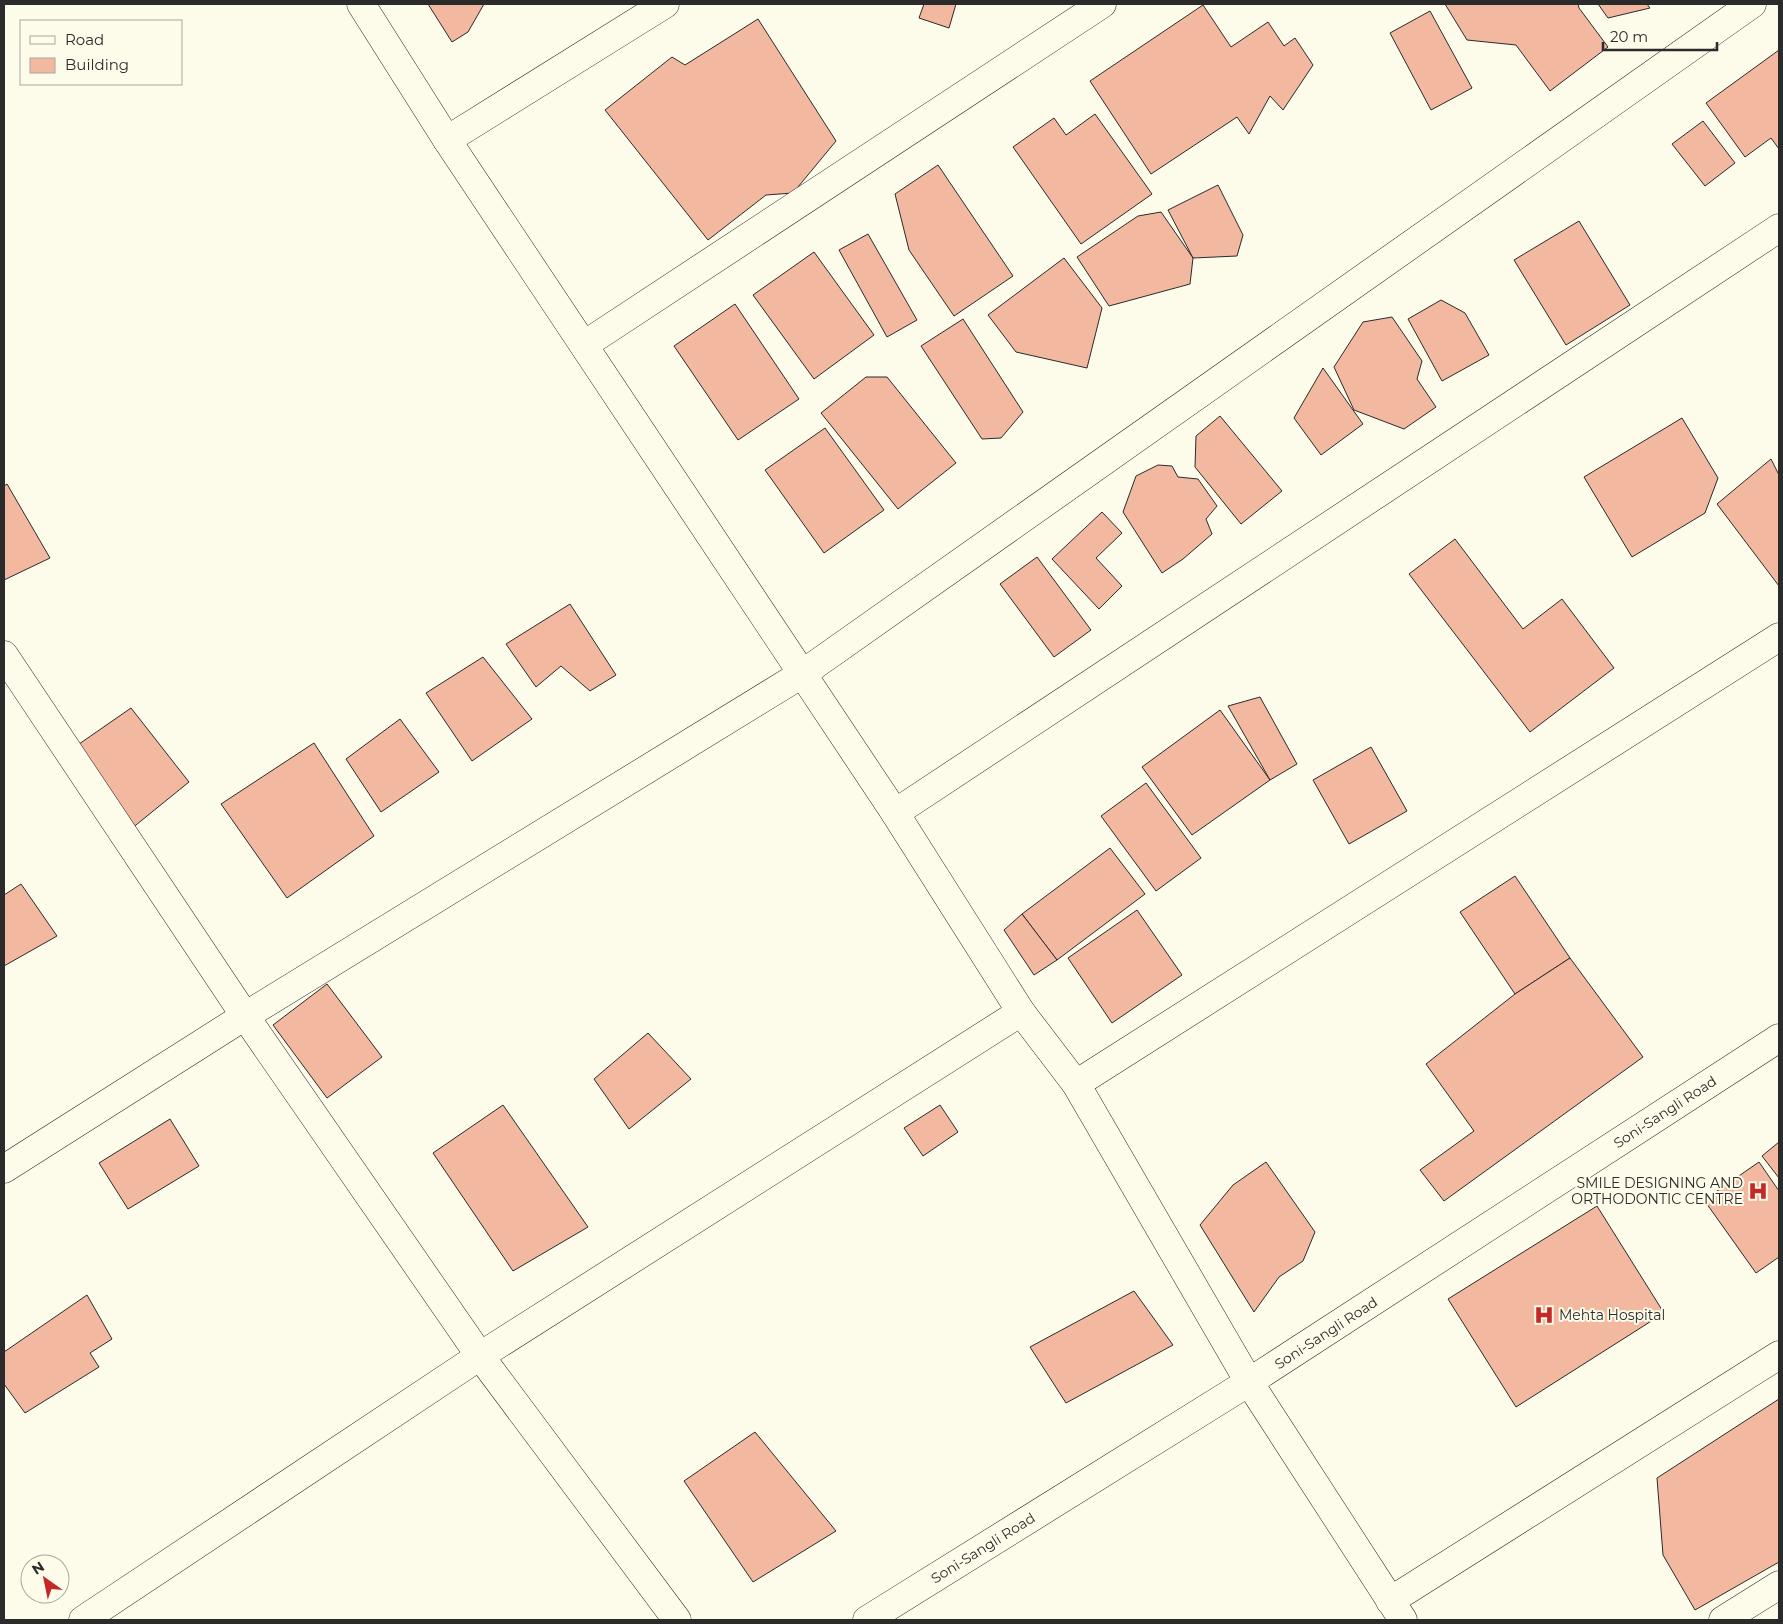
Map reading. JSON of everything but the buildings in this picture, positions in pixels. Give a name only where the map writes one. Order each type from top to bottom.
[{"type":"street","points":[[361,4],[446,140],[895,813],[1021,1012],[1076,1084],[1249,1382],[1396,1610],[1779,1355]]},
{"type":"street","points":[[446,140],[665,4]]},
{"type":"street","points":[[584,345],[1102,4]]},
{"type":"street","points":[[4,1168],[245,1016],[802,674],[1752,4]]},
{"type":"street","points":[[895,813],[1779,228]]},
{"type":"street","points":[[1076,1084],[1779,637]]},
{"type":"street","points":[[4,655],[245,1016],[480,1356],[677,1620]]},
{"type":"street","points":[[83,1620],[480,1356],[1021,1012]]},
{"type":"street","name":"Soni-Sangli Road","points":[[868,1620],[1249,1382],[1779,1038]]},
{"type":"street","points":[[1723,1620],[1779,1585]]},
{"type":"place","name":"SMILE DESIGNING AND ORTHODONTIC CENTRE","points":[[1758,1191]]},
{"type":"place","name":"Mehta Hospital","points":[[1544,1315]]}]
